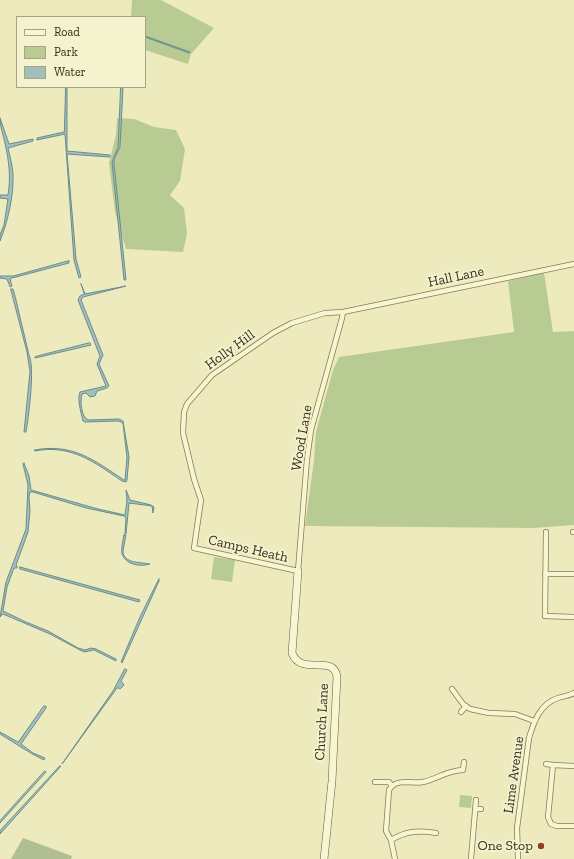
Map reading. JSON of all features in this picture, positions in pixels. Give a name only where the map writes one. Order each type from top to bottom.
[{"type":"street","name":"Hall Lane","points":[[343,312],[574,264]]},
{"type":"street","name":"Holly Hill","points":[[194,548],[200,500],[183,433],[184,412],[187,404],[212,375],[273,333],[292,323],[325,313],[343,312]]},
{"type":"street","name":"Wood Lane","points":[[298,571],[312,430],[343,312]]},
{"type":"street","points":[[546,532],[545,616],[574,616]]},
{"type":"street","name":"Camps Heath","points":[[194,548],[298,571]]},
{"type":"street","name":"Church Lane","points":[[298,571],[292,653],[297,662],[302,664],[329,666],[334,668],[337,677],[332,781],[324,859]]},
{"type":"street","points":[[546,574],[574,574]]},
{"type":"street","points":[[452,689],[466,706],[476,711],[515,714],[534,721]]},
{"type":"street","name":"Lime Avenue","points":[[518,859],[517,828],[529,738],[534,721],[540,711],[548,703],[560,697],[574,693]]},
{"type":"street","points":[[460,712],[466,706]]},
{"type":"street","points":[[395,859],[391,840],[386,831],[389,790],[392,786],[399,782],[423,782],[451,771],[463,770],[464,762]]},
{"type":"street","points":[[546,764],[574,766]]},
{"type":"street","points":[[553,765],[549,821],[551,824],[556,826],[574,826]]},
{"type":"street","points":[[375,782],[388,782],[392,786]]},
{"type":"street","points":[[471,859],[476,800]]},
{"type":"street","points":[[475,809],[481,809]]},
{"type":"street","points":[[391,840],[399,835],[418,831],[436,833]]},
{"type":"green space","points":[[132,0],[161,0],[214,28],[191,54],[188,64],[146,50],[146,16],[131,16]]},
{"type":"green space","points":[[117,118],[134,119],[154,127],[176,130],[185,149],[180,181],[170,195],[184,208],[187,234],[183,252],[126,249],[115,212],[109,163],[116,135]]},
{"type":"green space","points":[[544,273],[553,332],[574,331],[574,525],[533,528],[305,526],[314,460],[316,432],[333,370],[339,357],[514,332],[508,281]]},
{"type":"green space","points":[[214,557],[235,560],[232,582],[211,579]]},
{"type":"green space","points":[[460,795],[472,796],[471,808],[459,807]]},
{"type":"green space","points":[[23,838],[72,856],[71,859],[11,859]]},
{"type":"water","points":[[146,36],[190,52],[189,53],[146,37]]},
{"type":"water","points":[[67,88],[67,151],[110,155],[110,157],[67,154],[76,259],[81,277],[79,278],[74,260],[65,134],[37,140],[37,138],[64,132]]},
{"type":"water","points":[[121,88],[123,88],[120,147],[114,159],[114,164],[126,280],[124,280],[112,162],[118,147]]},
{"type":"water","points":[[0,118],[9,144],[33,139],[33,141],[8,148],[12,163],[13,190],[6,225],[0,241],[8,199],[0,198],[0,195],[8,195],[9,169],[8,156]]},
{"type":"water","points":[[69,261],[69,263],[12,278],[10,279],[12,286],[10,287],[7,279],[0,278],[0,276],[13,276]]},
{"type":"water","points":[[81,284],[85,294],[126,286],[83,297],[81,300],[103,355],[99,364],[109,386],[97,391],[95,396],[90,397],[86,393],[82,394],[81,405],[82,412],[88,420],[119,419],[123,421],[129,457],[126,482],[122,481],[92,461],[71,452],[60,450],[34,450],[48,448],[72,451],[93,460],[125,480],[127,458],[123,423],[118,421],[85,422],[83,421],[80,410],[80,392],[106,386],[97,364],[100,356],[78,300],[80,296],[84,294]]},
{"type":"water","points":[[11,289],[13,289],[15,296],[31,361],[31,391],[26,432],[24,432],[30,372],[27,352]]},
{"type":"water","points":[[90,343],[91,345],[35,358],[35,357]]},
{"type":"water","points":[[24,463],[29,476],[31,490],[125,515],[127,501],[126,490],[130,500],[151,505],[154,507],[153,513],[152,506],[129,503],[125,534],[126,518],[124,516],[86,508],[30,492],[28,532],[16,565],[17,568],[14,568],[7,587],[3,611],[48,631],[78,648],[85,650],[91,648],[96,649],[116,659],[116,661],[94,650],[84,652],[50,634],[3,614],[0,617],[6,582],[26,529],[28,485]]},
{"type":"water","points":[[124,535],[126,535],[123,551],[126,558],[134,562],[150,564],[138,565],[130,563],[124,558],[122,554],[122,544]]},
{"type":"water","points":[[20,567],[140,600],[139,602],[20,569]]},
{"type":"water","points":[[159,579],[122,663],[121,662],[140,617]]},
{"type":"water","points":[[125,669],[127,670],[121,681],[124,685],[120,689],[117,688],[62,764],[113,691]]},
{"type":"water","points":[[44,706],[46,706],[46,708],[21,744],[33,753],[45,758],[44,760],[0,734],[0,732],[18,742]]},
{"type":"water","points":[[61,766],[0,834],[0,831]]},
{"type":"water","points":[[45,771],[46,772],[0,823],[0,821]]},
{"type":"place","name":"One Stop","points":[[541,846]]}]
